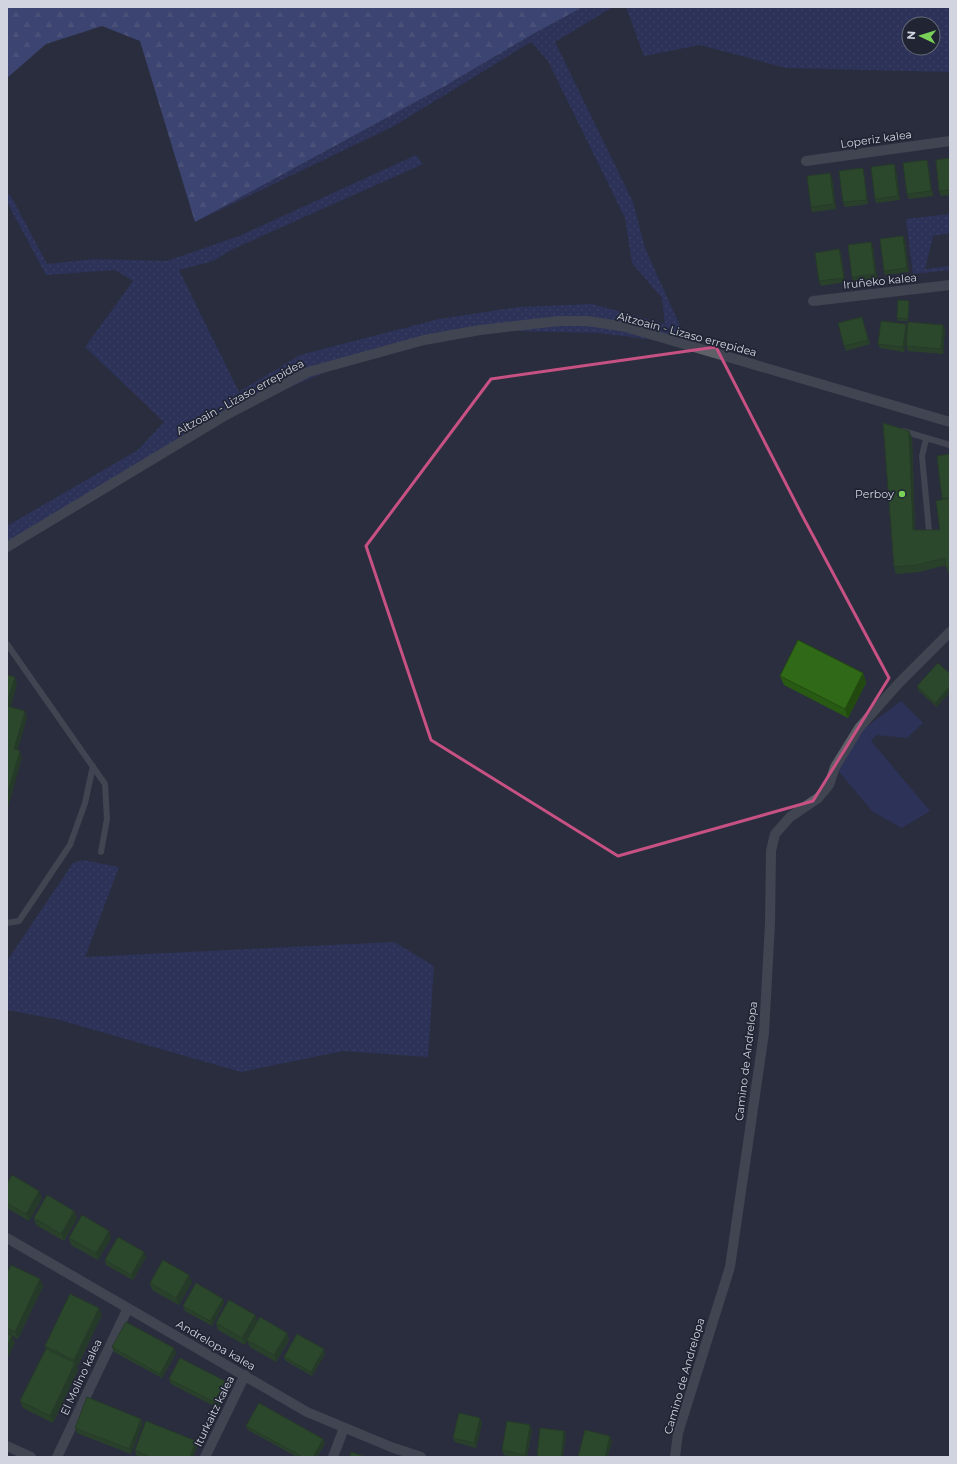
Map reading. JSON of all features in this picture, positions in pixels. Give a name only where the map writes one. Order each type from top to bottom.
[{"type":"street","name":"Loperiz kalea","points":[[806,161],[950,141]]},
{"type":"street","name":"Iruñeko kalea","points":[[813,301],[950,285]]},
{"type":"street","name":"Aitzoain - Lizaso errepidea","points":[[7,547],[226,415],[308,372],[424,340],[480,330],[559,321],[588,321],[626,327],[950,422]]},
{"type":"street","name":"Camino de Andrelopa","points":[[675,1457],[678,1433],[730,1267],[764,1033],[770,923],[771,851],[775,834],[790,817],[818,798],[829,785],[835,767],[852,738],[882,701],[950,632]]},
{"type":"street","name":"Andrelopa kalea","points":[[8,1242],[128,1308],[308,1412],[391,1447],[422,1457]]},
{"type":"street","name":"El Molino kalea","points":[[57,1457],[128,1308]]},
{"type":"street","name":"Iturkaitz kalea","points":[[205,1457],[245,1375]]},
{"type":"street","points":[[333,1457],[344,1428]]},
{"type":"street","points":[[7,1446],[31,1457]]},
{"type":"lane","points":[[896,429],[950,445]]},
{"type":"lane","points":[[926,438],[922,456],[929,531]]},
{"type":"lane","points":[[7,644],[105,784],[107,819],[101,852]]},
{"type":"lane","points":[[7,923],[19,921],[70,845],[85,803],[93,766]]},
{"type":"highlighted area","points":[[716,347],[803,517],[889,678],[813,801],[618,856],[431,740],[366,546],[491,379]]},
{"type":"shaded area","points":[[583,7],[613,7],[555,42],[633,202],[645,248],[690,348],[654,340],[599,333],[480,330],[370,354],[244,406],[7,547],[7,526],[138,450],[164,422],[85,347],[133,281],[115,270],[46,275],[7,202],[7,193],[11,196],[47,264],[95,259],[167,261],[239,236],[416,155],[423,164],[233,249],[213,261],[179,270],[239,392],[300,355],[439,319],[519,307],[592,304],[665,324],[662,298],[632,263],[625,218],[548,61],[531,42],[394,126],[195,222],[445,86],[533,34]]},
{"type":"shaded area","points":[[626,7],[950,7],[950,72],[786,68],[700,45],[644,56]]},
{"type":"shaded area","points":[[950,214],[950,233],[933,236],[925,269],[950,266],[950,270],[913,274],[906,219]]},
{"type":"shaded area","points":[[901,701],[923,723],[907,738],[876,735],[871,741],[930,811],[902,828],[873,812],[835,767],[852,738]]},
{"type":"shaded area","points":[[83,860],[119,867],[85,957],[394,942],[434,966],[428,1057],[343,1051],[241,1072],[56,1019],[7,1010],[7,961],[73,863]]},
{"type":"green space","points":[[7,7],[583,7],[533,34],[445,86],[195,222],[140,41],[102,26],[46,44],[7,78]]},
{"type":"building","points":[[950,158],[950,190],[939,191],[936,160]]},
{"type":"building","points":[[927,160],[931,191],[907,194],[903,163]]},
{"type":"building","points":[[894,164],[898,196],[875,199],[871,167]]},
{"type":"building","points":[[863,168],[867,200],[843,202],[839,171]]},
{"type":"building","points":[[830,173],[834,204],[811,207],[807,176]]},
{"type":"building","points":[[903,236],[907,268],[884,271],[880,239]]},
{"type":"building","points":[[871,242],[875,274],[852,277],[848,245]]},
{"type":"building","points":[[839,249],[844,278],[819,281],[815,253]]},
{"type":"building","points":[[898,300],[909,301],[908,319],[897,318]]},
{"type":"building","points":[[862,317],[868,340],[844,346],[838,323]]},
{"type":"building","points":[[881,321],[906,324],[903,347],[878,344]]},
{"type":"building","points":[[908,322],[943,325],[941,349],[906,346]]},
{"type":"building","name":"Perboy","points":[[883,423],[909,431],[913,530],[940,530],[936,501],[950,498],[950,567],[946,568],[945,558],[917,565],[894,567]]},
{"type":"building","points":[[950,454],[950,498],[942,498],[937,456]]},
{"type":"building","points":[[798,640],[863,673],[845,709],[780,676]]},
{"type":"building","points":[[938,663],[950,674],[950,686],[935,703],[917,686]]},
{"type":"building","points":[[7,675],[15,677],[7,703]]},
{"type":"building","points":[[7,706],[25,711],[14,749],[20,751],[7,795]]},
{"type":"building","points":[[12,1175],[39,1191],[26,1214],[7,1203],[7,1184]]},
{"type":"building","points":[[47,1195],[74,1211],[61,1234],[34,1218]]},
{"type":"building","points":[[82,1215],[109,1231],[96,1253],[69,1238]]},
{"type":"building","points":[[118,1237],[144,1252],[131,1275],[105,1260]]},
{"type":"building","points":[[163,1260],[189,1275],[176,1298],[150,1283]]},
{"type":"building","points":[[11,1265],[40,1279],[15,1332],[7,1328],[7,1273]]},
{"type":"building","points":[[196,1283],[223,1299],[210,1321],[183,1306]]},
{"type":"building","points":[[70,1294],[99,1308],[74,1360],[45,1346]]},
{"type":"building","points":[[229,1300],[255,1315],[242,1338],[216,1323]]},
{"type":"building","points":[[260,1317],[287,1333],[274,1355],[247,1340]]},
{"type":"building","points":[[126,1322],[174,1348],[160,1374],[112,1347]]},
{"type":"building","points":[[7,1333],[12,1336],[7,1347]]},
{"type":"building","points":[[297,1334],[324,1349],[311,1372],[284,1357]]},
{"type":"building","points":[[46,1349],[75,1363],[50,1416],[20,1401]]},
{"type":"building","points":[[180,1358],[227,1382],[216,1403],[169,1379]]},
{"type":"building","points":[[87,1397],[141,1419],[129,1449],[75,1428]]},
{"type":"building","points":[[259,1403],[323,1439],[313,1457],[303,1457],[246,1426]]},
{"type":"building","points":[[459,1413],[480,1418],[474,1443],[453,1438]]},
{"type":"building","points":[[146,1421],[196,1441],[190,1457],[151,1457],[135,1450]]},
{"type":"building","points":[[507,1421],[530,1425],[525,1455],[502,1450]]},
{"type":"building","points":[[540,1428],[564,1431],[561,1457],[537,1457]]},
{"type":"building","points":[[585,1430],[610,1436],[605,1457],[578,1457]]},
{"type":"building","points":[[351,1452],[366,1457],[350,1457]]},
{"type":"place","name":"Perboy","points":[[902,494]]}]
